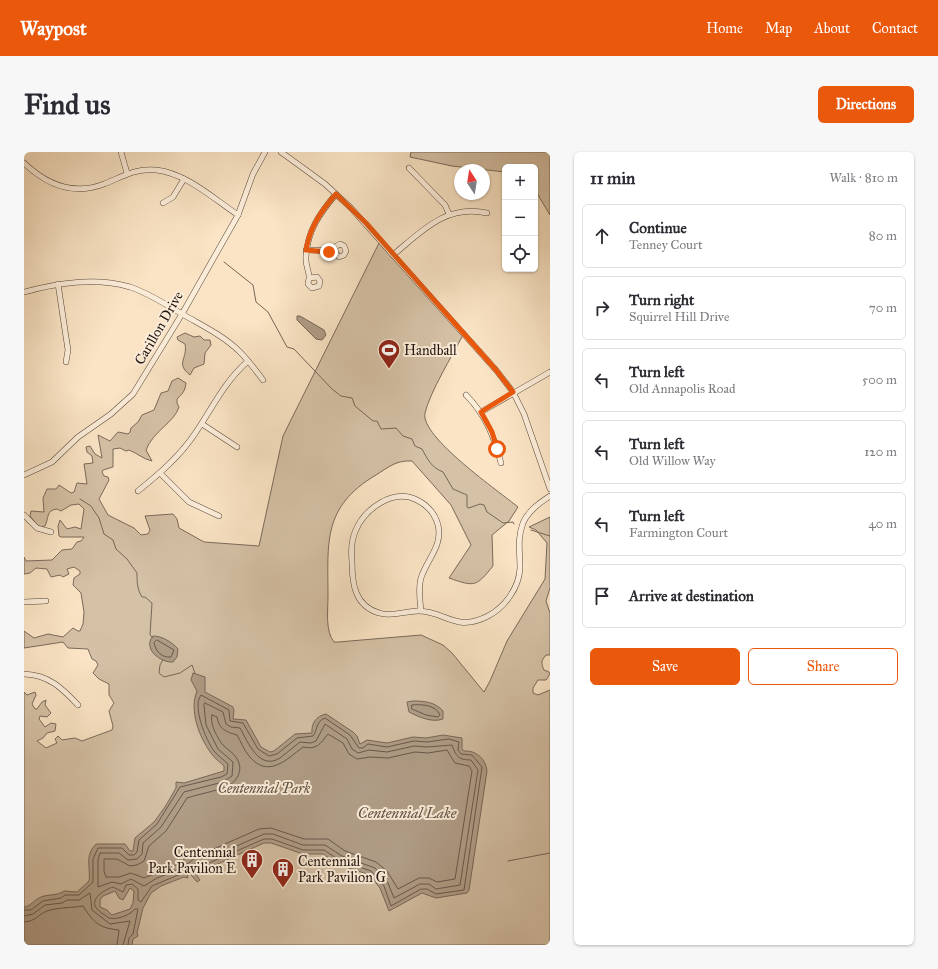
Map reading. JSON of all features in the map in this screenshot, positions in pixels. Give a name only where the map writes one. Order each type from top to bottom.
[{"type":"street","points":[[121,152],[127,173]]},
{"type":"street","name":"Carillon Drive","points":[[24,475],[52,462],[85,431],[107,417],[126,401],[142,380],[182,314],[238,215],[253,174],[265,152]]},
{"type":"street","points":[[281,152],[336,194],[366,223],[496,370],[513,392],[524,414],[550,489]]},
{"type":"street","points":[[24,163],[46,181],[71,189],[97,186],[127,173],[143,169],[172,173],[184,179],[238,215]]},
{"type":"street","points":[[409,168],[445,205],[449,214]]},
{"type":"street","points":[[163,203],[173,197],[184,179]]},
{"type":"street","points":[[310,278],[306,266],[306,250],[314,224],[323,209],[336,194]]},
{"type":"street","points":[[393,255],[424,230],[449,214],[470,210],[487,213]]},
{"type":"street","points":[[306,250],[334,251]]},
{"type":"street","points":[[24,292],[58,284],[93,282],[130,287],[152,296],[222,337],[248,361],[263,380]]},
{"type":"street","points":[[58,284],[68,350],[66,362]]},
{"type":"street","points":[[138,491],[160,473],[183,450],[202,424],[227,382],[248,361]]},
{"type":"street","points":[[481,412],[513,392],[550,372]]},
{"type":"street","points":[[466,394],[481,412],[492,432],[501,463]]},
{"type":"street","points":[[202,424],[237,447]]},
{"type":"street","points":[[160,473],[188,502],[219,516]]},
{"type":"street","points":[[421,611],[421,579],[437,546],[439,539],[438,524],[430,510],[420,501],[408,497],[391,498],[375,507],[355,531],[351,547],[352,581],[358,598],[363,604],[374,611],[388,614],[421,611],[450,621],[464,623],[477,621],[501,607],[506,602],[519,577],[518,544],[523,523],[535,506],[550,496]]},
{"type":"street","points":[[24,515],[37,528],[51,532]]},
{"type":"street","points":[[24,602],[46,601]]},
{"type":"street","points":[[24,674],[38,676],[52,681],[64,690],[78,705]]},
{"type":"green space","points":[[411,152],[550,152],[550,215],[538,195],[538,164],[502,164],[502,172],[490,170],[490,164],[454,164],[454,166],[410,157]]},
{"type":"green space","name":"Centennial Park","points":[[379,243],[463,335],[428,404],[425,413],[427,423],[435,436],[447,449],[479,477],[518,507],[509,521],[492,535],[493,566],[483,578],[478,581],[470,584],[464,583],[449,578],[471,545],[451,505],[412,461],[397,463],[376,475],[358,487],[346,500],[337,513],[332,528],[328,560],[329,632],[334,642],[421,635],[443,645],[452,653],[484,692],[507,641],[545,579],[547,543],[536,530],[529,527],[550,517],[550,588],[546,601],[550,613],[550,655],[546,655],[542,661],[542,664],[544,670],[550,674],[546,680],[538,680],[533,688],[533,693],[538,695],[550,690],[550,945],[24,945],[24,692],[27,695],[35,692],[36,695],[32,704],[35,709],[37,709],[42,702],[46,700],[45,705],[51,713],[47,717],[40,716],[39,719],[45,727],[51,723],[56,724],[55,731],[47,733],[43,738],[37,741],[46,748],[57,743],[55,739],[58,736],[62,740],[75,738],[82,741],[112,730],[113,726],[109,711],[114,703],[109,695],[109,684],[99,679],[93,673],[98,665],[96,661],[92,659],[88,649],[68,648],[63,642],[24,648],[24,631],[34,638],[48,634],[63,637],[73,628],[80,631],[83,624],[84,612],[81,593],[73,585],[74,578],[80,574],[80,571],[74,567],[67,569],[69,574],[63,577],[60,575],[51,577],[47,569],[36,568],[30,573],[24,574],[24,557],[26,561],[52,560],[62,550],[72,549],[77,542],[81,541],[84,537],[61,537],[59,536],[58,526],[60,520],[67,529],[75,527],[81,529],[84,509],[79,504],[71,505],[61,511],[57,509],[53,510],[48,515],[45,526],[39,527],[30,516],[31,511],[44,512],[43,498],[47,489],[56,489],[59,485],[71,493],[74,492],[77,483],[87,484],[84,464],[93,463],[92,456],[87,452],[86,447],[90,446],[95,454],[102,458],[98,435],[110,441],[118,432],[128,434],[142,415],[154,410],[161,393],[168,391],[172,381],[178,378],[186,383],[185,388],[177,399],[179,407],[173,418],[149,443],[146,450],[152,461],[129,450],[126,451],[120,448],[113,449],[113,467],[103,470],[102,472],[104,476],[108,477],[109,480],[99,499],[108,515],[134,528],[141,535],[148,534],[150,530],[145,516],[173,514],[177,519],[179,528],[204,542],[259,546],[283,436]]},
{"type":"green space","points":[[185,333],[194,337],[200,336],[204,340],[210,340],[211,345],[205,353],[204,364],[194,368],[190,375],[183,367],[185,344],[178,340],[177,337]]},
{"type":"water","points":[[297,316],[300,316],[324,330],[326,335],[322,340],[316,339],[297,320]]},
{"type":"water","points":[[153,636],[167,640],[178,649],[177,657],[173,662],[168,662],[158,658],[154,654],[150,646],[150,641]]},
{"type":"water","name":"Centennial Lake","points":[[193,673],[205,677],[205,692],[233,707],[233,719],[246,720],[261,747],[270,752],[274,751],[295,734],[312,733],[312,727],[315,721],[322,715],[326,714],[353,732],[357,736],[360,744],[367,740],[387,743],[413,737],[426,738],[443,735],[462,738],[462,749],[480,756],[485,763],[487,771],[469,890],[467,893],[436,898],[422,893],[389,911],[380,888],[370,875],[337,864],[323,854],[303,854],[271,843],[264,843],[209,868],[202,867],[202,864],[195,869],[195,873],[200,880],[197,882],[187,870],[188,878],[184,877],[161,886],[151,893],[143,908],[137,933],[138,936],[133,939],[132,945],[24,945],[24,907],[44,896],[59,894],[64,891],[77,892],[89,881],[89,858],[92,849],[96,844],[125,844],[130,851],[133,851],[135,838],[154,822],[165,807],[176,788],[176,782],[184,783],[224,771],[224,766],[212,755],[207,747],[196,723],[194,706],[197,691],[191,680]],"holes":[[[130,888],[134,891],[133,903],[130,909],[112,915],[107,910],[100,907],[100,900],[103,896],[115,891],[119,898],[123,900]]]},
{"type":"water","points":[[407,702],[426,702],[437,706],[443,711],[443,719],[430,720],[409,712]]},
{"type":"waterway","points":[[224,262],[253,285],[256,302],[268,312],[287,347],[294,349],[332,389],[341,396],[352,398],[355,406],[373,421],[377,421],[381,429],[396,428],[403,436],[412,439],[415,446],[422,449],[428,460],[443,472],[453,489],[467,495],[467,507],[469,508],[480,504],[484,505],[487,512],[503,523],[513,522],[514,524]]},
{"type":"waterway","points":[[80,499],[91,506],[99,518],[104,534],[113,540],[116,549],[127,559],[137,573],[140,594],[152,603],[150,635],[153,638]]},
{"type":"waterway","points":[[531,530],[550,536]]},
{"type":"waterway","points":[[163,660],[160,665],[159,673],[164,677],[180,673],[192,665],[195,673]]},
{"type":"waterway","points":[[508,861],[550,853]]},
{"type":"place","name":"Handball","points":[[389,370]]},
{"type":"place","name":"Centennial Park Pavilion E","points":[[252,880]]},
{"type":"place","name":"Centennial Park Pavilion G","points":[[283,888]]},
{"type":"route","points":[[329,252],[306,250],[310,233],[318,216],[336,194],[366,223],[496,370],[513,392],[481,412],[492,432],[497,449]]}]
